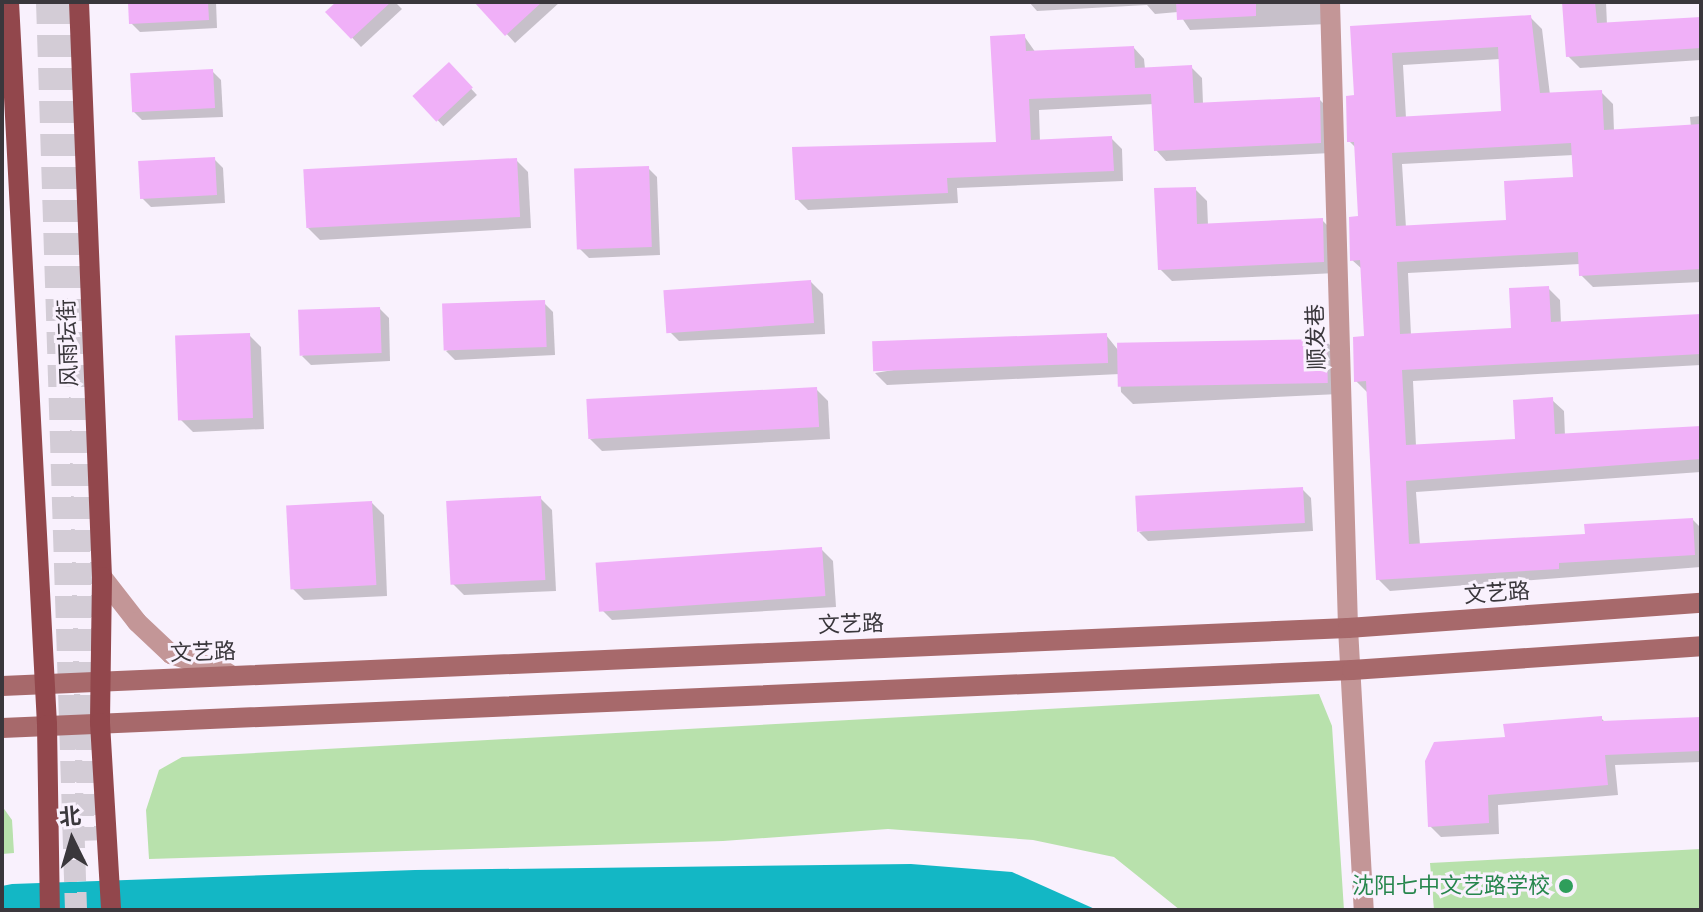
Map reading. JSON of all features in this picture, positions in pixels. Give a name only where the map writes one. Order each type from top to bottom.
[{"type":"main road","name":"风雨坛街","points":[[9,2],[47,725],[50,910]]},
{"type":"main road","name":"风雨坛街","points":[[79,2],[102,577],[100,723],[111,910]]},
{"type":"main road","name":"文艺路","points":[[2,686],[1348,628],[1701,603]]},
{"type":"main road","points":[[2,728],[1352,670],[1701,646]]},
{"type":"street","name":"顺发巷","points":[[1330,2],[1348,628],[1364,910]]},
{"type":"street","points":[[102,577],[137,622],[171,654],[236,674]]},
{"type":"green space","points":[[1319,694],[1332,726],[1344,910],[1180,910],[1114,857],[1033,840],[888,829],[723,841],[149,859],[146,810],[159,770],[182,757]]},
{"type":"green space","points":[[2,806],[12,820],[14,853],[2,854]]},
{"type":"green space","name":"沈阳七中文艺路学校","points":[[1701,849],[1701,910],[1434,910],[1430,863]]},
{"type":"water","points":[[911,864],[1012,872],[1097,910],[2,910],[2,886],[12,884],[415,870]]},
{"type":"building","points":[[128,2],[208,2],[209,20],[129,24]]},
{"type":"building","points":[[336,2],[391,2],[351,39],[325,12]]},
{"type":"building","points":[[474,2],[542,2],[505,36]]},
{"type":"building","points":[[1176,2],[1256,2],[1256,16],[1177,20]]},
{"type":"building","points":[[1562,2],[1595,2],[1597,23],[1701,17],[1701,48],[1566,57]]},
{"type":"building","points":[[1531,15],[1540,93],[1602,90],[1604,130],[1701,124],[1701,269],[1579,276],[1578,252],[1397,262],[1400,334],[1511,328],[1509,288],[1549,286],[1551,322],[1701,314],[1701,354],[1402,370],[1406,445],[1515,439],[1513,400],[1553,397],[1555,434],[1701,426],[1701,459],[1406,481],[1409,544],[1585,534],[1584,524],[1693,518],[1695,555],[1559,563],[1559,569],[1376,580],[1366,381],[1354,382],[1353,337],[1364,336],[1360,260],[1350,261],[1349,217],[1358,216],[1354,142],[1347,142],[1346,96],[1354,95],[1350,26]],"holes":[[[1498,47],[1501,111],[1396,117],[1392,53]],[[1571,143],[1573,177],[1504,181],[1506,220],[1396,226],[1392,153]]]},
{"type":"building","points":[[1025,34],[1026,51],[1134,46],[1135,68],[1192,65],[1194,103],[1320,97],[1321,143],[1154,151],[1151,94],[1029,99],[1031,140],[1112,136],[1114,171],[947,178],[948,193],[795,200],[792,147],[996,142],[990,36]]},
{"type":"building","points":[[449,62],[473,88],[436,122],[412,96]]},
{"type":"building","points":[[213,69],[215,108],[132,112],[130,73]]},
{"type":"building","points":[[215,157],[217,195],[140,199],[138,161]]},
{"type":"building","points":[[517,158],[520,217],[306,228],[303,169]]},
{"type":"building","points":[[649,166],[652,247],[577,250],[574,169]]},
{"type":"building","points":[[1196,187],[1197,224],[1323,218],[1324,262],[1158,270],[1154,188]]},
{"type":"building","points":[[811,280],[814,323],[666,333],[663,290]]},
{"type":"building","points":[[545,300],[547,347],[444,351],[442,304]]},
{"type":"building","points":[[380,307],[382,353],[300,356],[298,310]]},
{"type":"building","points":[[250,333],[253,418],[178,421],[175,336]]},
{"type":"building","points":[[1107,333],[1108,363],[873,371],[872,341]]},
{"type":"building","points":[[1327,339],[1328,383],[1118,387],[1117,343]]},
{"type":"building","points":[[817,387],[819,427],[588,439],[586,399]]},
{"type":"building","points":[[1303,487],[1305,523],[1137,532],[1135,496]]},
{"type":"building","points":[[541,496],[545,580],[451,585],[446,501]]},
{"type":"building","points":[[372,501],[376,585],[291,589],[286,506]]},
{"type":"building","points":[[822,547],[825,596],[599,612],[596,563]]},
{"type":"building","points":[[1602,716],[1602,721],[1701,717],[1701,751],[1605,755],[1608,785],[1488,795],[1489,823],[1428,827],[1425,761],[1434,742],[1505,737],[1503,724]]},
{"type":"tunnel","points":[[47,2],[76,910]]},
{"type":"tunnel","points":[[65,2],[89,841]]},
{"type":"place","name":"沈阳七中文艺路学校","points":[[1566,886]]}]
